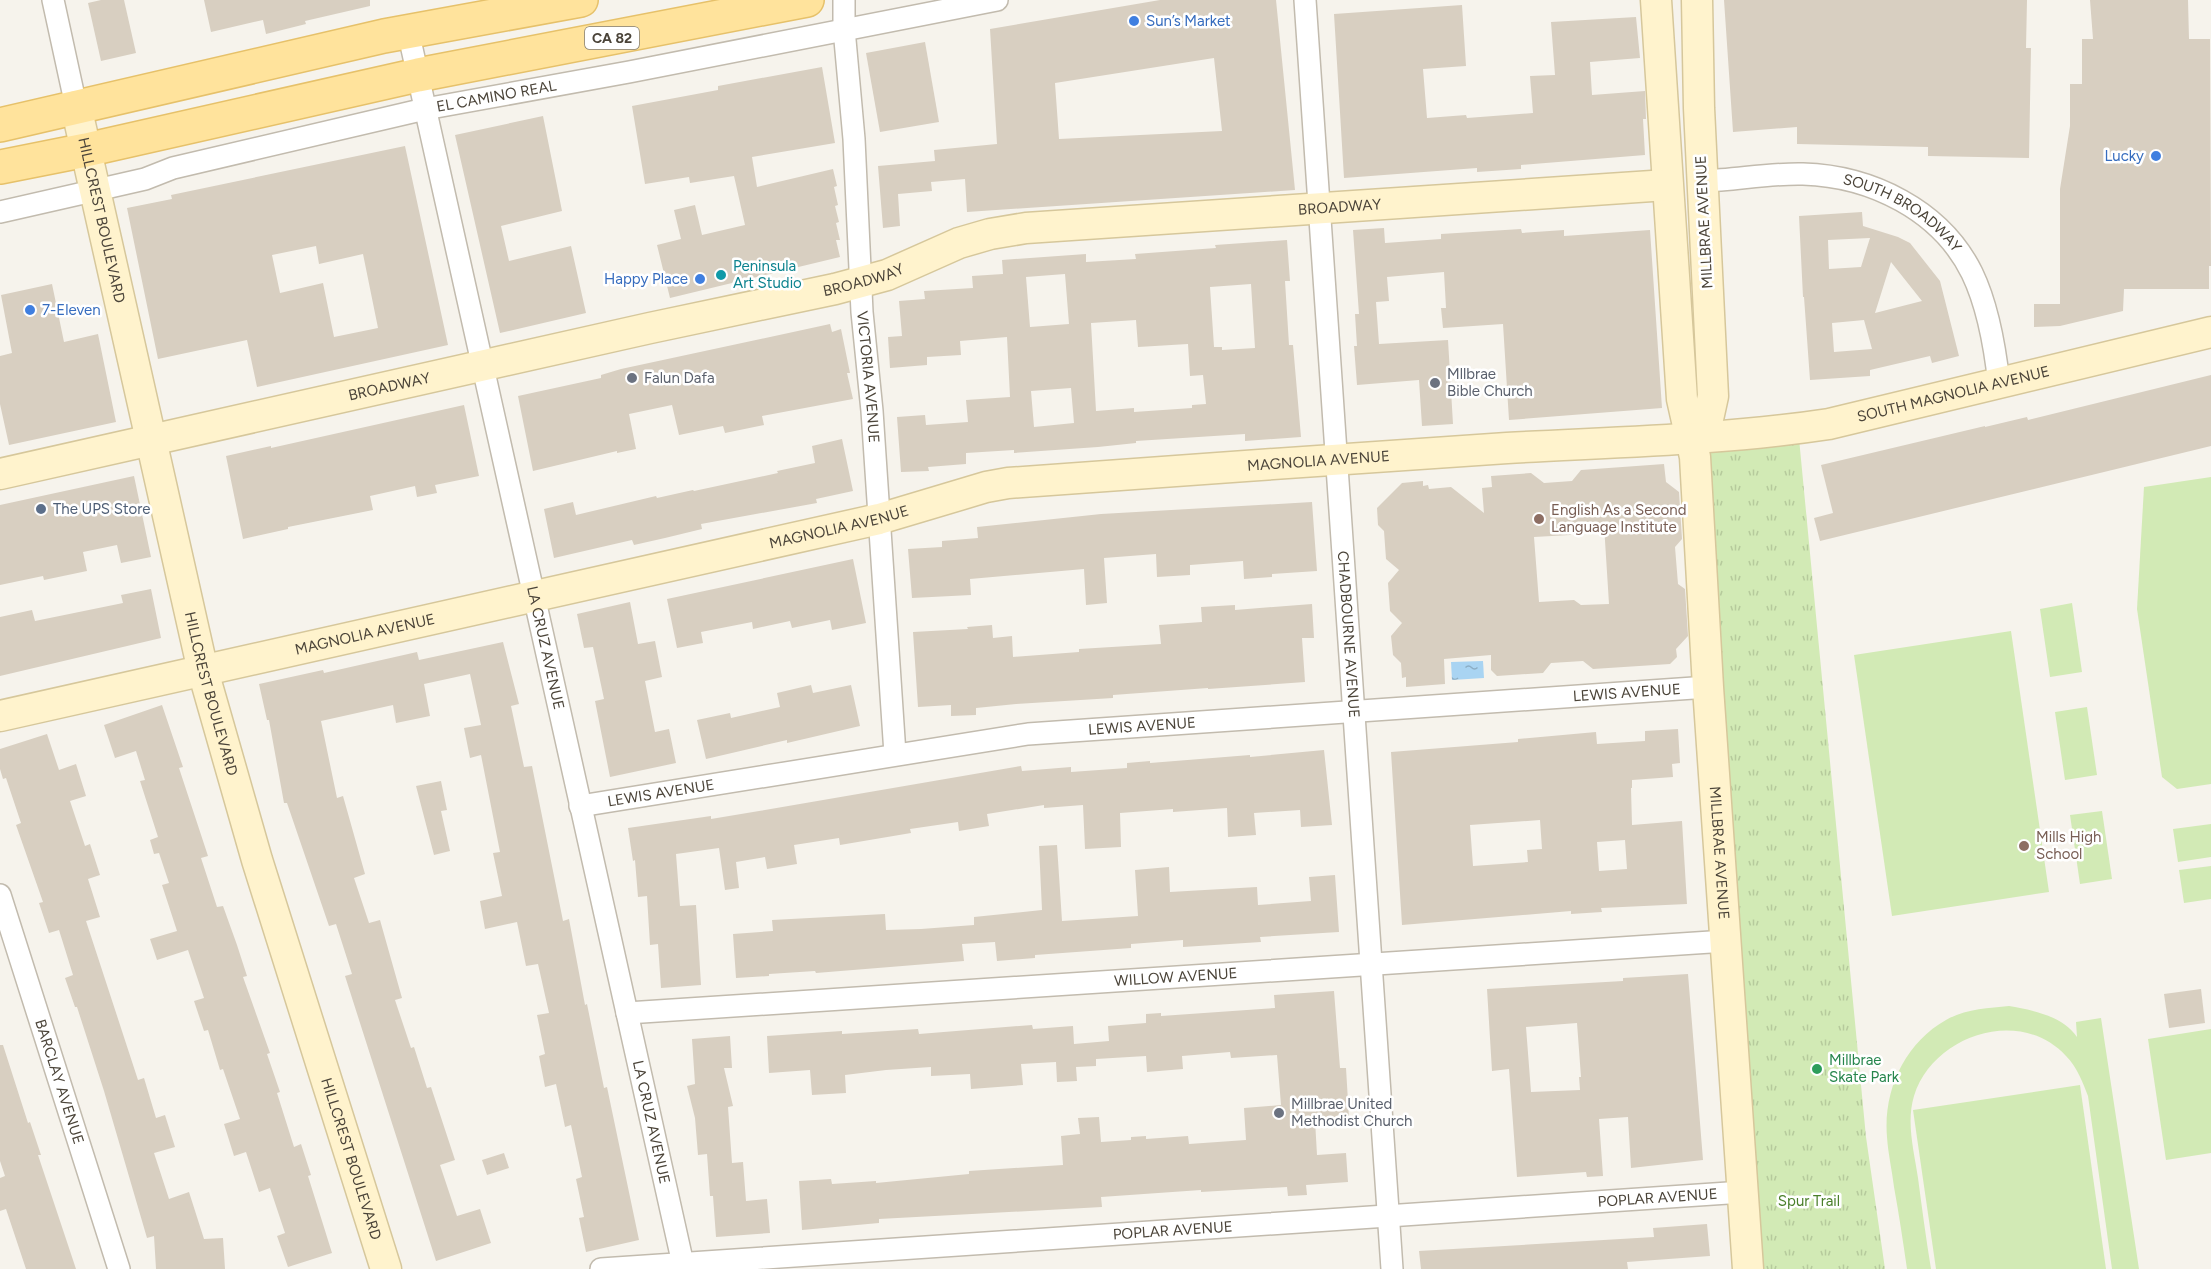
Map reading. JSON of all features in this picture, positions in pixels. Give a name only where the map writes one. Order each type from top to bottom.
[{"type":"main road","points":[[0,125],[408,31],[581,0]]},
{"type":"main road","name":"CA 82","points":[[0,167],[86,150],[418,75],[807,0]]},
{"type":"street","points":[[53,0],[76,106]]},
{"type":"street","name":"VICTORIA AVENUE","points":[[844,0],[844,29],[854,139],[860,282],[872,411],[895,754]]},
{"type":"street","name":"EL CAMINO REAL","points":[[0,213],[145,179],[173,168],[425,109],[629,72],[997,0]]},
{"type":"street","name":"CHADBOURNE AVENUE","points":[[1305,0],[1392,1269]]},
{"type":"street","name":"MILLBRAE AVENUE","points":[[1656,0],[1682,399],[1692,438],[1695,462],[1748,1269]]},
{"type":"street","name":"MILLBRAE AVENUE","points":[[1692,438],[1708,419],[1713,396],[1699,108],[1697,0]]},
{"type":"street","name":"LA CRUZ AVENUE","points":[[408,31],[683,1263]]},
{"type":"street","name":"HILLCREST BOULEVARD","points":[[76,106],[202,670],[257,860],[386,1269]]},
{"type":"street","name":"SOUTH BROADWAY","points":[[1702,181],[1801,174],[1834,177],[1865,184],[1899,198],[1929,219],[1953,243],[1972,272],[1982,300],[1997,359],[2000,384]]},
{"type":"street","name":"BROADWAY","points":[[0,474],[860,282],[887,275],[959,243],[990,234],[1026,228],[1667,185]]},
{"type":"street","name":"SOUTH MAGNOLIA AVENUE","points":[[1692,438],[1829,424],[2211,332]]},
{"type":"street","name":"MAGNOLIA AVENUE","points":[[0,716],[879,519],[986,487],[1008,483],[1336,459],[1692,438]]},
{"type":"street","name":"LEWIS AVENUE","points":[[580,806],[1028,734],[1708,687]]},
{"type":"street","name":"BARCLAY AVENUE","points":[[0,895],[118,1269]]},
{"type":"street","name":"WILLOW AVENUE","points":[[627,1013],[1726,940]]},
{"type":"street","name":"POPLAR AVENUE","points":[[601,1269],[1743,1192]]},
{"type":"green space","name":"Spur Trail","points":[[1798,428],[1866,1137],[1885,1269],[1748,1269],[1692,438]]},
{"type":"green space","points":[[2211,477],[2211,784],[2177,789],[2162,777],[2137,609],[2144,487]]},
{"type":"green space","points":[[2072,603],[2082,672],[2050,677],[2040,609]]},
{"type":"green space","points":[[2011,631],[2049,892],[1892,916],[1854,655]]},
{"type":"green space","points":[[2087,707],[2097,775],[2065,780],[2055,712]]},
{"type":"green space","points":[[2102,811],[2112,879],[2080,884],[2070,815]]},
{"type":"green space","points":[[2211,824],[2211,857],[2178,862],[2173,829]]},
{"type":"green space","points":[[2211,866],[2211,899],[2184,903],[2179,870]]},
{"type":"green space","points":[[2009,1006],[2037,1012],[2055,1019],[2064,1024],[2077,1037],[2076,1022],[2101,1018],[2139,1269],[2112,1269],[2088,1096],[2076,1070],[2066,1056],[2047,1041],[2026,1033],[2003,1031],[1980,1034],[1958,1043],[1939,1057],[1924,1075],[1914,1096],[1911,1116],[1912,1137],[1931,1269],[1907,1269],[1887,1137],[1887,1119],[1893,1085],[1908,1055],[1919,1041],[1946,1020],[1961,1013]]},
{"type":"green space","points":[[2211,1029],[2211,1153],[2166,1160],[2148,1039]]},
{"type":"green space","points":[[2080,1085],[2106,1269],[1936,1269],[1913,1110]]},
{"type":"water","points":[[1483,661],[1484,678],[1452,680],[1451,662]]},
{"type":"building","points":[[101,0],[124,0],[136,53],[101,61],[88,3]]},
{"type":"building","points":[[204,0],[370,0],[370,6],[305,21],[306,24],[266,34],[263,20],[211,32]]},
{"type":"building","points":[[1160,0],[1276,0],[1295,190],[967,212],[965,179],[931,182],[932,191],[898,194],[900,226],[883,228],[878,166],[935,161],[934,150],[997,144],[990,29]],"holes":[[[1214,58],[1222,131],[1059,139],[1055,83]]]},
{"type":"building","points":[[1724,0],[2027,0],[2026,48],[2031,48],[2029,158],[1928,156],[1928,147],[1797,144],[1797,127],[1733,132]]},
{"type":"building","points":[[2090,0],[2188,0],[2189,39],[2210,39],[2211,266],[2209,266],[2209,289],[2124,289],[2123,311],[2060,326],[2034,327],[2034,304],[2060,304],[2060,189],[2070,126],[2070,84],[2082,84],[2082,39],[2093,39]]},
{"type":"building","points":[[1462,5],[1466,66],[1423,69],[1427,118],[1466,115],[1467,118],[1533,113],[1530,76],[1555,75],[1551,22],[1636,17],[1640,58],[1590,62],[1592,95],[1645,91],[1646,119],[1643,119],[1645,155],[1521,165],[1521,169],[1477,172],[1477,168],[1344,178],[1334,14]]},
{"type":"building","points":[[925,42],[939,122],[880,132],[866,53]]},
{"type":"building","points":[[822,67],[835,143],[752,157],[757,187],[833,169],[837,186],[834,187],[838,205],[835,206],[839,222],[836,223],[840,240],[836,240],[840,257],[670,298],[657,245],[681,239],[674,210],[695,205],[702,235],[745,225],[734,176],[690,183],[689,177],[645,184],[632,106],[718,90],[718,86]]},
{"type":"building","points":[[543,116],[562,211],[501,226],[509,261],[571,246],[586,313],[500,333],[455,135]]},
{"type":"building","points":[[405,146],[448,345],[257,387],[247,340],[158,359],[127,208],[172,199],[171,195]],"holes":[[[316,246],[319,264],[363,254],[378,328],[334,337],[323,283],[280,293],[272,255]]]},
{"type":"building","points":[[1862,212],[1863,226],[1910,243],[1940,281],[1959,356],[1932,363],[1930,356],[1870,370],[1870,376],[1810,380],[1799,216]],"holes":[[[1870,238],[1861,267],[1829,269],[1828,240]],[[1891,262],[1922,301],[1875,313]],[[1864,320],[1872,349],[1834,352],[1832,323]]]},
{"type":"building","points":[[1384,228],[1385,243],[1441,239],[1441,234],[1521,229],[1522,233],[1564,230],[1564,236],[1650,230],[1662,408],[1509,420],[1503,324],[1443,328],[1441,308],[1446,308],[1444,272],[1387,277],[1389,301],[1376,302],[1379,344],[1448,340],[1453,424],[1422,426],[1419,380],[1357,385],[1354,346],[1357,346],[1355,314],[1359,314],[1353,230]]},
{"type":"building","points":[[1287,240],[1290,281],[1285,281],[1289,345],[1293,345],[1301,437],[1245,441],[1245,434],[1136,441],[1136,443],[1098,447],[1014,453],[1014,450],[966,453],[966,464],[928,467],[929,471],[901,472],[897,417],[925,415],[926,425],[968,422],[966,400],[1010,397],[1007,337],[960,341],[961,355],[927,357],[927,365],[890,368],[888,337],[902,336],[899,301],[925,299],[924,291],[973,288],[972,276],[1003,274],[1002,260],[1086,254],[1086,262],[1136,259],[1135,254],[1216,248],[1215,245]],"holes":[[[1065,274],[1069,324],[1030,327],[1026,277]],[[1251,284],[1255,348],[1222,350],[1222,347],[1214,347],[1210,287]],[[1136,320],[1138,347],[1188,344],[1190,376],[1203,375],[1206,404],[1192,405],[1192,408],[1134,412],[1134,408],[1096,411],[1091,323]],[[1071,388],[1074,423],[1034,427],[1031,391]]]},
{"type":"building","points":[[52,284],[64,342],[98,334],[116,422],[9,445],[0,404],[0,356],[12,353],[1,295]]},
{"type":"building","points":[[830,324],[832,332],[841,329],[853,399],[762,416],[764,425],[725,433],[723,426],[679,435],[672,405],[629,414],[636,449],[617,453],[617,451],[533,471],[518,396],[601,378],[601,375],[621,369]]},
{"type":"building","points":[[2211,375],[2211,446],[1820,541],[1814,518],[1833,513],[1821,465],[1985,426],[2027,417],[2028,420]]},
{"type":"building","points":[[464,405],[479,476],[435,485],[437,493],[417,497],[415,486],[370,496],[373,510],[288,527],[288,529],[243,539],[226,456]]},
{"type":"building","points":[[842,439],[853,491],[816,499],[817,503],[701,524],[702,529],[634,545],[632,540],[554,558],[544,509],[573,502],[576,515],[656,496],[657,498],[778,473],[777,471],[815,463],[812,446]]},
{"type":"building","points":[[1664,464],[1666,482],[1679,492],[1682,539],[1675,547],[1678,584],[1685,589],[1688,636],[1676,649],[1677,657],[1670,664],[1593,669],[1583,661],[1551,663],[1543,673],[1497,676],[1491,670],[1491,655],[1444,659],[1445,684],[1406,687],[1406,677],[1402,678],[1401,663],[1393,655],[1391,636],[1402,623],[1390,611],[1388,583],[1399,570],[1386,559],[1384,531],[1378,525],[1377,508],[1402,483],[1423,481],[1423,486],[1428,485],[1429,489],[1451,487],[1484,513],[1482,488],[1492,487],[1491,476],[1531,473],[1544,483],[1572,481],[1581,470]],"holes":[[[1604,525],[1609,604],[1581,605],[1574,600],[1539,602],[1534,537],[1570,535],[1576,527]]]},
{"type":"building","points":[[134,476],[151,557],[121,563],[117,545],[83,552],[87,571],[44,580],[43,576],[0,585],[0,505]]},
{"type":"building","points":[[1312,502],[1317,571],[1272,574],[1272,577],[1244,579],[1243,561],[1190,565],[1190,575],[1157,577],[1156,554],[1104,558],[1107,603],[1086,605],[1084,569],[970,579],[971,595],[912,598],[908,549],[942,547],[942,541],[978,538],[977,527],[1101,514]]},
{"type":"building","points":[[853,559],[866,623],[832,630],[830,620],[792,628],[790,621],[753,629],[752,622],[701,632],[703,643],[677,648],[667,599]]},
{"type":"building","points":[[151,589],[161,638],[0,676],[0,617],[32,610],[35,621],[123,603],[121,595]]},
{"type":"building","points":[[630,602],[638,644],[655,641],[662,677],[645,681],[655,732],[669,729],[676,763],[610,777],[595,701],[604,699],[593,647],[584,648],[577,614]]},
{"type":"building","points":[[1312,604],[1314,638],[1302,638],[1305,682],[1113,695],[1113,698],[976,708],[976,715],[951,716],[951,705],[918,707],[913,632],[968,629],[967,627],[992,625],[993,638],[1012,636],[1013,657],[1079,652],[1079,649],[1161,644],[1159,625],[1202,622],[1201,607],[1235,605],[1235,610]]},
{"type":"building","points":[[503,642],[519,704],[511,706],[524,767],[532,766],[563,921],[569,919],[585,1005],[587,1004],[604,1088],[607,1087],[639,1240],[586,1252],[579,1218],[584,1217],[576,1179],[582,1177],[571,1125],[565,1127],[556,1084],[545,1087],[539,1056],[545,1054],[537,1015],[549,1013],[538,964],[526,966],[517,922],[485,929],[480,901],[502,896],[493,853],[500,852],[481,755],[470,758],[464,728],[481,725],[470,674],[424,684],[430,716],[396,723],[393,705],[321,721],[337,798],[343,796],[365,874],[354,878],[369,923],[380,920],[402,998],[395,1000],[427,1088],[431,1087],[455,1160],[440,1165],[457,1216],[480,1209],[491,1243],[436,1261],[345,976],[352,974],[336,924],[329,926],[287,803],[284,803],[269,720],[267,720],[259,684],[323,670],[324,673],[417,652],[419,660]]},
{"type":"building","points":[[811,685],[813,693],[851,685],[860,726],[706,759],[697,720],[730,713],[731,718],[780,707],[777,693]]},
{"type":"building","points":[[162,705],[183,767],[179,768],[208,856],[201,858],[217,907],[223,906],[237,945],[247,976],[243,977],[270,1053],[267,1054],[280,1092],[277,1093],[294,1147],[301,1144],[311,1175],[308,1176],[332,1253],[288,1267],[277,1236],[285,1233],[270,1188],[259,1192],[246,1152],[234,1156],[224,1124],[240,1119],[223,1069],[220,1070],[208,1030],[204,1031],[194,1001],[204,998],[188,950],[157,960],[150,939],[177,931],[162,885],[169,883],[159,853],[154,854],[150,840],[158,837],[140,781],[145,780],[136,751],[115,758],[104,725]]},
{"type":"building","points":[[1678,729],[1680,763],[1672,764],[1673,777],[1632,780],[1632,825],[1682,821],[1687,904],[1601,908],[1602,912],[1571,914],[1571,911],[1402,925],[1391,752],[1518,742],[1518,739],[1596,732],[1597,744],[1645,741],[1645,731]],"holes":[[[1540,820],[1542,849],[1527,850],[1528,862],[1473,866],[1470,825]],[[1625,840],[1627,869],[1599,871],[1597,842]]]},
{"type":"building","points":[[47,734],[59,770],[76,764],[86,796],[70,801],[85,846],[90,844],[100,875],[88,879],[100,917],[86,921],[138,1080],[144,1078],[156,1118],[165,1115],[175,1147],[154,1153],[169,1199],[189,1192],[204,1239],[223,1238],[225,1269],[156,1269],[154,1236],[147,1238],[104,1091],[77,1007],[75,1007],[65,978],[73,975],[59,930],[49,933],[39,903],[43,902],[16,825],[21,823],[6,778],[3,779],[0,769],[0,749]]},
{"type":"building","points":[[1324,750],[1332,825],[1301,827],[1300,810],[1254,813],[1256,835],[1228,837],[1227,808],[1120,813],[1121,847],[1085,849],[1083,805],[1044,808],[1044,805],[987,814],[989,826],[959,831],[958,822],[910,829],[911,833],[840,845],[839,838],[794,845],[797,864],[767,869],[765,857],[736,862],[739,888],[725,890],[719,848],[676,854],[680,906],[696,905],[701,985],[661,988],[658,944],[650,945],[647,896],[638,897],[635,860],[633,861],[628,828],[711,816],[711,819],[1021,766],[1022,771],[1071,767],[1071,772],[1127,768],[1127,763],[1150,761],[1150,763],[1250,755],[1250,757]]},
{"type":"building","points":[[441,781],[447,810],[441,811],[450,851],[434,855],[416,786]]},
{"type":"building","points":[[1057,845],[1062,921],[1138,916],[1135,870],[1169,867],[1170,892],[1257,887],[1258,905],[1311,901],[1309,877],[1335,875],[1339,932],[1260,937],[1261,942],[1183,947],[1183,940],[1131,944],[1131,948],[1035,955],[1035,958],[997,961],[995,942],[962,944],[964,961],[736,978],[733,934],[773,931],[772,920],[885,914],[886,930],[921,929],[974,925],[974,917],[1042,910],[1039,846]]},
{"type":"building","points":[[1688,974],[1703,1160],[1631,1168],[1628,1117],[1599,1119],[1603,1176],[1587,1177],[1586,1172],[1517,1177],[1509,1069],[1492,1071],[1487,989],[1623,981],[1623,978]],"holes":[[[1577,1023],[1581,1077],[1579,1077],[1580,1090],[1531,1092],[1526,1027]]]},
{"type":"building","points":[[2201,989],[2205,1023],[2169,1028],[2164,994]]},
{"type":"building","points":[[1334,991],[1340,1068],[1346,1068],[1349,1118],[1315,1120],[1317,1155],[1346,1153],[1348,1182],[1306,1185],[1307,1195],[1288,1196],[1287,1187],[1201,1192],[1201,1190],[1101,1197],[1102,1207],[879,1219],[879,1223],[802,1230],[799,1181],[831,1179],[832,1184],[876,1181],[876,1183],[969,1174],[969,1171],[1063,1165],[1061,1136],[1080,1134],[1078,1118],[1099,1117],[1101,1142],[1131,1140],[1131,1137],[1146,1136],[1146,1139],[1188,1136],[1189,1144],[1246,1140],[1244,1108],[1281,1105],[1277,1055],[1231,1058],[1230,1052],[1182,1056],[1183,1069],[1147,1072],[1146,1056],[1096,1059],[1096,1066],[1076,1067],[1077,1081],[1057,1082],[1056,1062],[1021,1064],[1023,1085],[971,1089],[970,1074],[931,1076],[931,1067],[886,1070],[845,1075],[846,1093],[812,1095],[810,1070],[769,1073],[767,1036],[918,1029],[919,1034],[1032,1025],[1033,1029],[1073,1026],[1074,1044],[1109,1041],[1108,1026],[1146,1023],[1146,1014],[1161,1013],[1161,1016],[1275,1008],[1274,995]]},
{"type":"building","points":[[730,1036],[732,1068],[724,1068],[733,1106],[728,1107],[732,1163],[743,1162],[746,1201],[767,1199],[770,1233],[716,1237],[707,1154],[698,1155],[695,1118],[687,1086],[695,1084],[692,1039]]},
{"type":"building","points":[[0,1045],[3,1045],[28,1123],[30,1122],[41,1155],[38,1155],[76,1269],[26,1269],[6,1209],[0,1211],[0,1178],[5,1176],[0,1161]]},
{"type":"building","points":[[504,1153],[509,1168],[487,1175],[482,1160]]},
{"type":"building","points":[[1707,1224],[1710,1256],[1627,1262],[1628,1269],[1421,1269],[1419,1251],[1654,1237],[1653,1228]]},
{"type":"place","name":"Sun’s Market","points":[[1134,21]]},
{"type":"place","name":"Lucky","points":[[2156,156]]},
{"type":"place","name":"Peninsula Art Studio","points":[[721,275]]},
{"type":"place","name":"Happy Place","points":[[700,279]]},
{"type":"place","name":"7-Eleven","points":[[30,310]]},
{"type":"place","name":"Falun Dafa","points":[[632,378]]},
{"type":"place","name":"Mllbrae Bible Church","points":[[1435,383]]},
{"type":"place","name":"The UPS Store","points":[[41,509]]},
{"type":"place","name":"English As a Second Language Institute","points":[[1539,519]]},
{"type":"place","name":"Mills High School","points":[[2024,846]]},
{"type":"place","name":"Millbrae Skate Park","points":[[1817,1069]]},
{"type":"place","name":"Millbrae United Methodist Church","points":[[1279,1113]]}]
